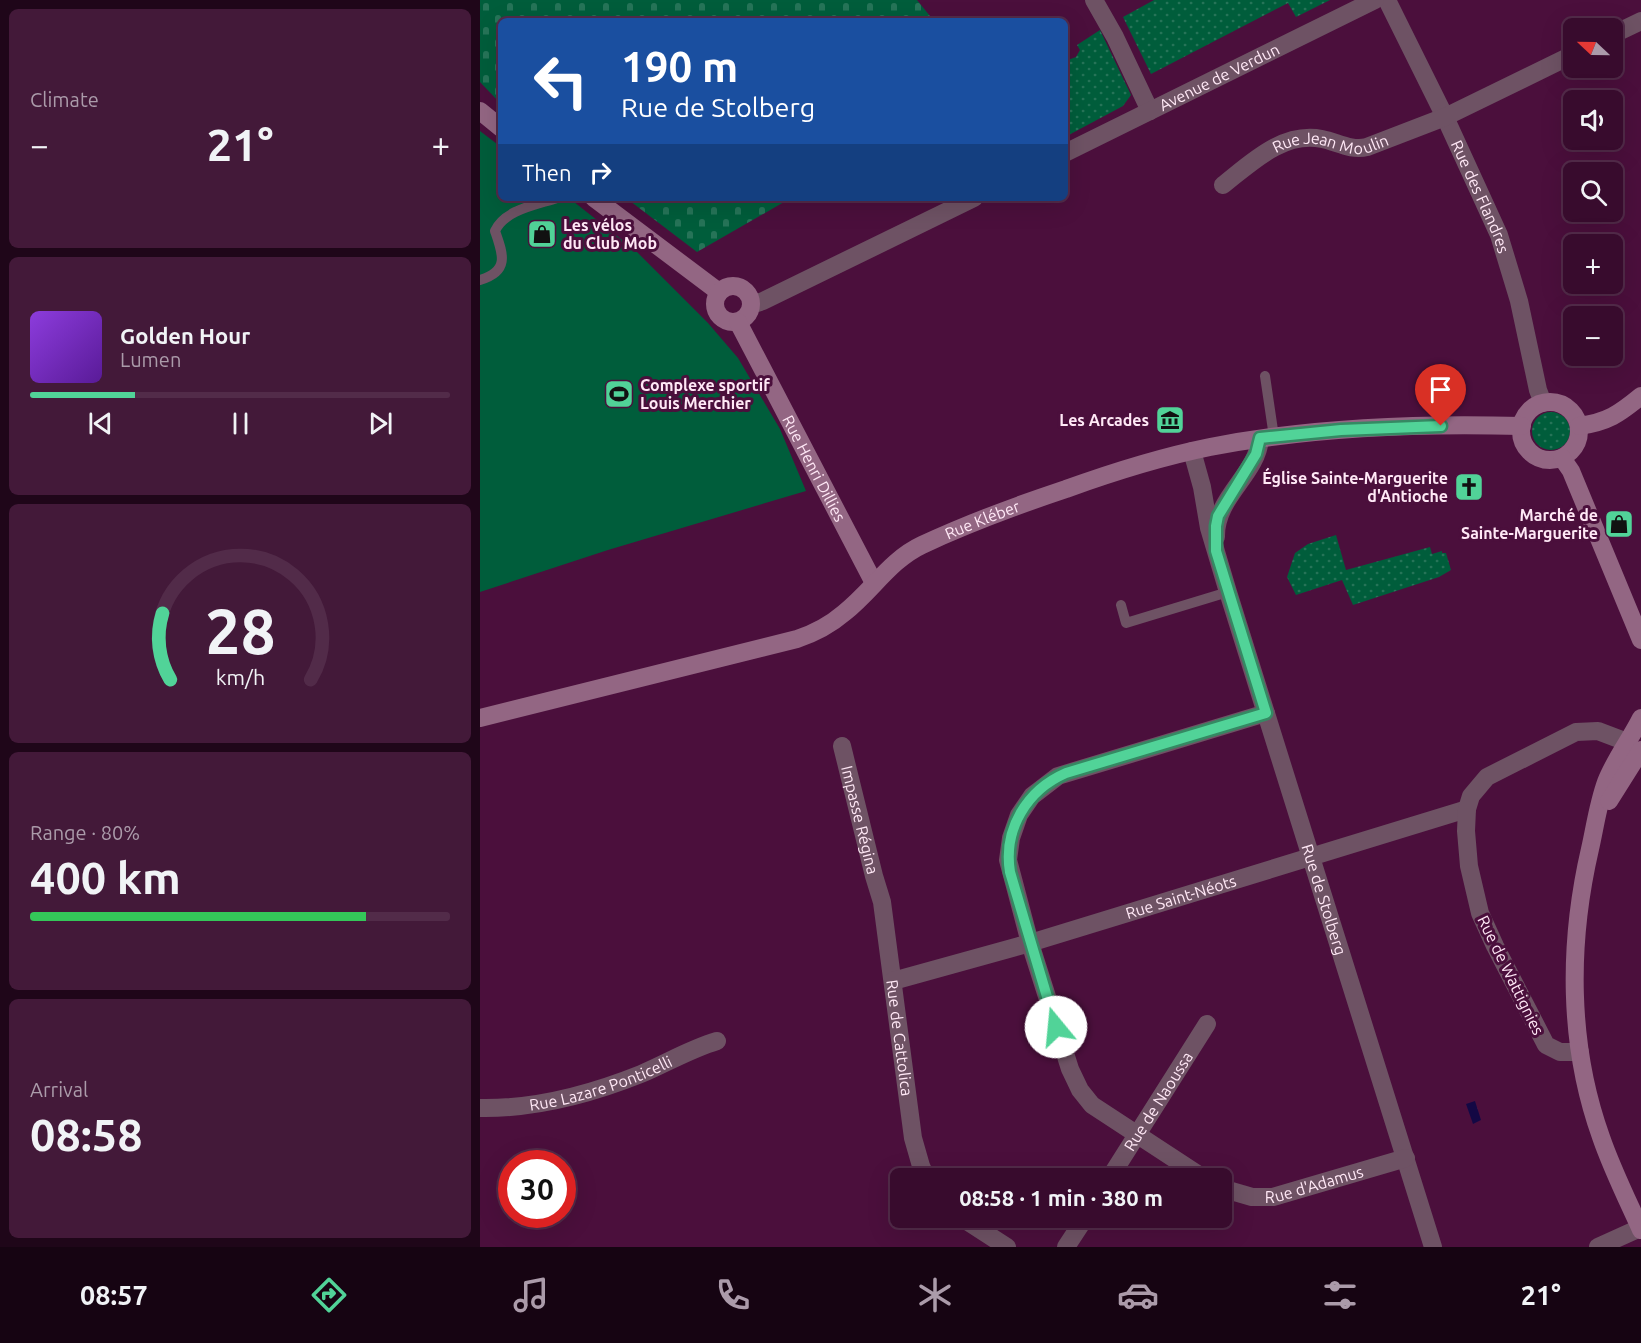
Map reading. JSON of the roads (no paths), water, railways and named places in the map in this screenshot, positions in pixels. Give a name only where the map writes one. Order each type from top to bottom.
[{"type":"street","points":[[1094,0],[1115,37],[1150,111]]},
{"type":"street","name":"Avenue de Verdun","points":[[1068,152],[1375,0]]},
{"type":"street","name":"Rue des Flandres","points":[[1387,0],[1481,192],[1503,246],[1519,301],[1538,390],[1543,403]]},
{"type":"street","points":[[1623,30],[1641,21]]},
{"type":"street","name":"Rue Jean Moulin","points":[[1223,185],[1272,149],[1296,139],[1316,138],[1362,148],[1445,117],[1563,59]]},
{"type":"street","points":[[480,111],[498,126]]},
{"type":"street","points":[[598,201],[719,292]]},
{"type":"street","points":[[751,305],[769,299],[968,201]]},
{"type":"street","points":[[729,287],[740,287],[748,294],[751,305],[748,316],[738,322],[726,321],[718,314],[715,303],[719,292],[729,287]]},
{"type":"street","name":"Rue Henri Dillies","points":[[738,322],[874,583]]},
{"type":"street","points":[[1579,426],[1595,424],[1614,417],[1641,396]]},
{"type":"street","points":[[1558,402],[1566,406],[1576,417],[1579,426],[1576,445],[1562,458],[1543,459],[1531,452],[1523,440],[1522,426],[1527,413],[1534,406],[1543,403],[1558,402]]},
{"type":"street","name":"Rue Kléber","points":[[480,718],[815,633],[846,612],[905,555],[935,539],[1060,490],[1144,463],[1192,451],[1267,438],[1371,428],[1522,426]]},
{"type":"street","name":"Rue de Stolberg","points":[[1216,551],[1218,516],[1267,438]]},
{"type":"street","name":"Rue de Stolberg","points":[[1192,451],[1202,487],[1209,528],[1228,592],[1433,1247]]},
{"type":"street","points":[[1562,458],[1571,471],[1641,638]]},
{"type":"street","points":[[1187,1168],[1092,1105],[1074,1080],[1030,943],[1010,872],[1008,849],[1019,815],[1032,796],[1050,781],[1066,773],[1266,713]]},
{"type":"street","points":[[1598,1247],[1641,1229],[1601,1136],[1589,1098],[1580,1052],[1575,996],[1575,954],[1579,908],[1590,847],[1634,746],[1641,718]]},
{"type":"street","name":"Rue de Wattignies","points":[[1580,1052],[1560,1052],[1546,1045],[1486,929],[1475,897],[1469,866],[1467,809],[1471,796],[1487,777],[1576,732],[1598,731],[1634,746]]},
{"type":"street","name":"Impasse Régina","points":[[842,746],[874,876],[881,894]]},
{"type":"street","name":"Rue Saint-Néots","points":[[893,981],[1030,943],[1467,809]]},
{"type":"street","name":"Rue de Cattolica","points":[[881,894],[913,1138],[922,1168]]},
{"type":"street","name":"Rue de Naoussa","points":[[1117,1168],[1208,1024]]},
{"type":"street","name":"Rue Lazare Ponticelli","points":[[480,1108],[531,1105],[592,1091],[643,1073],[681,1054],[717,1041]]},
{"type":"street","name":"Rue d'Adamus","points":[[1232,1191],[1252,1197],[1273,1197],[1406,1158]]},
{"type":"street","points":[[978,1228],[1008,1247]]},
{"type":"street","points":[[1066,1247],[1078,1228]]},
{"type":"lane","points":[[480,280],[490,277],[501,264],[503,258],[495,231],[501,220],[548,201]]},
{"type":"lane","points":[[1265,376],[1267,438]]},
{"type":"lane","points":[[1121,605],[1126,623],[1228,592]]},
{"type":"water","points":[[1475,1101],[1481,1120],[1473,1124],[1466,1104]]},
{"type":"place","name":"Les vélos du Club Mob","points":[[542,234]]},
{"type":"place","name":"Complexe sportif Louis Merchier","points":[[619,394]]},
{"type":"place","name":"Les Arcades","points":[[1170,420]]},
{"type":"place","name":"Église Sainte-Marguerite d'Antioche","points":[[1469,487]]},
{"type":"place","name":"Marché de Sainte-Marguerite","points":[[1619,524]]}]
